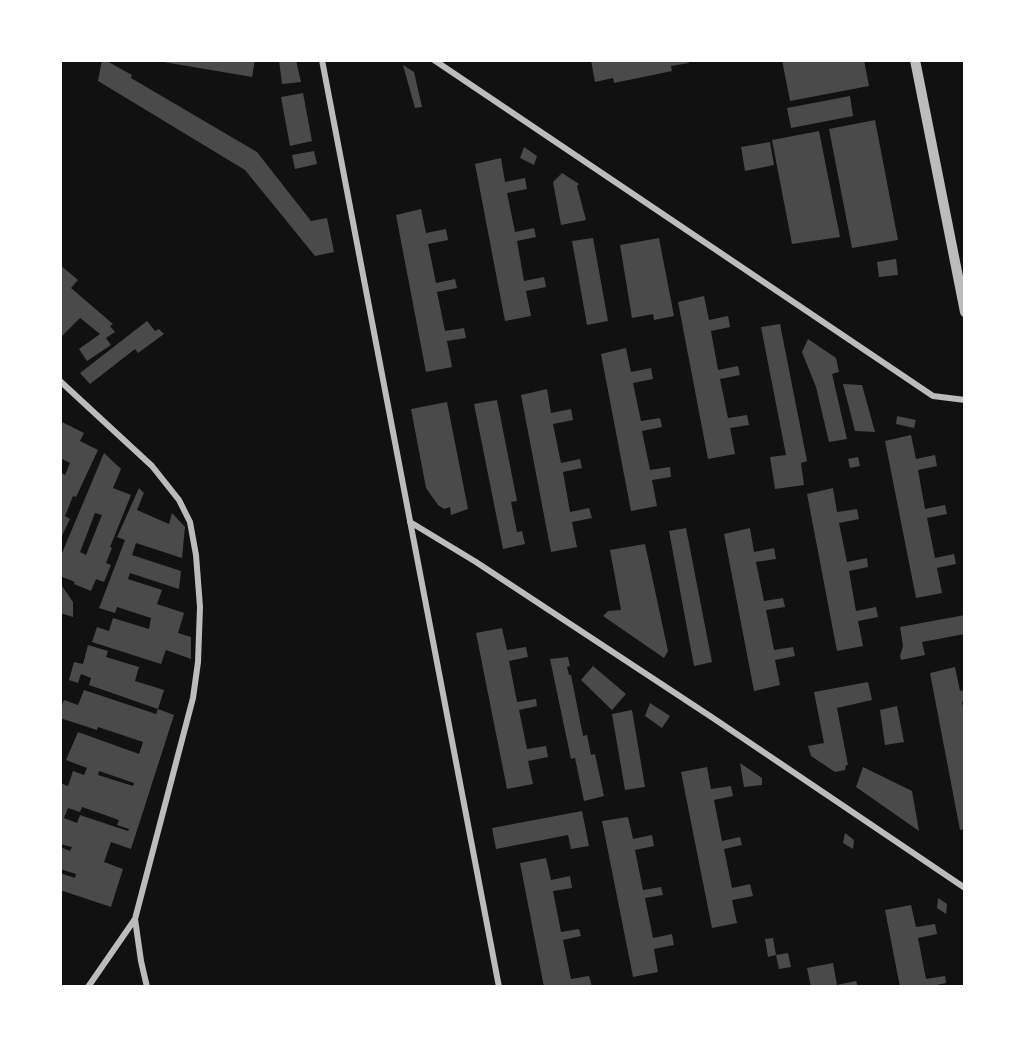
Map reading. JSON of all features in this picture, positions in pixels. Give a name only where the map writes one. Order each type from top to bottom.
[{"type":"street","points":[[322,60],[499,987]]},
{"type":"street","points":[[434,60],[933,396],[965,400]]},
{"type":"street","points":[[915,60],[965,312]]},
{"type":"street","points":[[60,381],[152,466],[179,500],[190,522],[196,555],[200,607],[198,662],[193,698],[135,919],[88,987]]},
{"type":"street","points":[[410,522],[476,562],[713,718],[965,888]]},
{"type":"street","points":[[135,919],[147,987]]},
{"type":"building","points":[[102,60],[132,75],[131,78],[257,152],[311,221],[327,218],[334,252],[315,256],[245,170],[98,81]]},
{"type":"building","points":[[152,60],[255,60],[252,77]]},
{"type":"building","points":[[279,60],[296,60],[301,82],[282,84]]},
{"type":"building","points":[[591,60],[688,60],[689,63],[671,66],[672,71],[614,83],[613,78],[595,82]]},
{"type":"building","points":[[782,60],[864,60],[869,86],[790,101]]},
{"type":"building","points":[[403,65],[414,72],[422,107],[415,108]]},
{"type":"building","points":[[303,93],[312,141],[290,146],[281,97]]},
{"type":"building","points":[[850,96],[853,116],[791,128],[787,108]]},
{"type":"building","points":[[875,120],[898,240],[852,248],[829,129]]},
{"type":"building","points":[[819,131],[840,237],[792,244],[772,140]]},
{"type":"building","points":[[770,142],[774,165],[745,171],[741,147]]},
{"type":"building","points":[[524,147],[537,156],[534,165],[520,158]]},
{"type":"building","points":[[314,151],[317,164],[295,169],[292,155]]},
{"type":"building","points":[[501,158],[505,182],[525,178],[527,189],[507,193],[515,232],[534,228],[536,237],[517,241],[524,281],[544,277],[546,287],[526,291],[531,316],[505,321],[475,164]]},
{"type":"building","points":[[562,173],[579,184],[577,186],[586,220],[561,225],[553,182]]},
{"type":"building","points":[[421,209],[426,233],[446,229],[448,240],[428,244],[436,283],[455,279],[457,288],[437,292],[445,331],[464,328],[466,338],[447,341],[452,367],[426,372],[396,215]]},
{"type":"building","points":[[593,238],[608,321],[587,325],[572,241]]},
{"type":"building","points":[[659,238],[674,316],[654,320],[653,314],[632,318],[620,245]]},
{"type":"building","points":[[896,259],[898,275],[879,277],[877,262]]},
{"type":"building","points":[[60,265],[78,280],[71,288],[113,324],[110,326],[115,332],[106,338],[111,345],[87,361],[79,349],[100,334],[80,318],[60,338]]},
{"type":"building","points":[[704,296],[709,320],[728,316],[730,327],[711,331],[718,370],[738,366],[740,375],[720,379],[728,418],[747,415],[749,425],[730,428],[735,454],[708,459],[678,302]]},
{"type":"building","points":[[147,321],[155,331],[159,329],[164,334],[138,353],[135,349],[90,384],[80,373]]},
{"type":"building","points":[[780,324],[807,461],[801,463],[804,485],[775,489],[770,457],[786,455],[761,327]]},
{"type":"building","points":[[808,339],[836,358],[839,372],[832,374],[847,439],[829,442],[816,387],[802,352]]},
{"type":"building","points":[[626,348],[631,372],[651,368],[653,379],[633,383],[641,421],[660,418],[662,427],[642,431],[650,470],[670,467],[671,477],[652,480],[657,506],[631,511],[601,354]]},
{"type":"building","points":[[843,384],[862,385],[875,432],[855,431]]},
{"type":"building","points":[[547,389],[551,413],[571,409],[573,420],[553,424],[561,463],[580,459],[582,468],[563,472],[570,512],[589,508],[592,518],[572,522],[577,547],[551,552],[521,395]]},
{"type":"building","points":[[497,400],[517,501],[511,502],[517,532],[522,531],[525,544],[503,549],[474,404]]},
{"type":"building","points":[[447,402],[468,509],[451,515],[450,507],[444,509],[438,505],[426,488],[411,409]]},
{"type":"building","points":[[897,416],[916,420],[914,428],[896,424]]},
{"type":"building","points":[[60,421],[84,433],[80,441],[98,450],[76,497],[73,496],[65,516],[70,519],[60,540],[60,472],[65,475],[70,463],[60,458]]},
{"type":"building","points":[[911,435],[916,459],[935,455],[937,466],[918,470],[925,509],[945,505],[947,514],[927,518],[935,558],[954,554],[956,564],[937,568],[942,593],[916,598],[885,441]]},
{"type":"building","points":[[104,453],[121,469],[113,488],[131,495],[110,547],[112,548],[106,563],[111,565],[104,582],[96,579],[91,591],[74,584],[75,582],[60,576],[60,558]],"holes":[[[95,513],[102,515],[86,555],[80,552]]]},
{"type":"building","points":[[858,457],[860,466],[850,468],[848,459]]},
{"type":"building","points":[[139,488],[144,493],[137,510],[169,524],[172,513],[185,527],[182,558],[136,543],[132,555],[181,571],[179,589],[130,573],[128,579],[162,590],[157,604],[184,613],[178,633],[191,637],[191,659],[166,650],[161,664],[92,642],[97,627],[109,631],[113,618],[149,629],[151,618],[117,607],[115,613],[99,608],[125,540],[117,537]]},
{"type":"building","points":[[833,488],[837,512],[857,509],[859,519],[839,523],[847,562],[867,558],[868,567],[849,571],[856,611],[876,607],[878,617],[858,621],[863,646],[837,651],[807,494]]},
{"type":"building","points":[[686,528],[712,662],[694,666],[669,531]]},
{"type":"building","points":[[750,528],[754,552],[774,548],[776,559],[756,562],[764,601],[783,598],[785,607],[766,610],[774,650],[793,647],[795,656],[775,660],[780,685],[754,691],[724,534]]},
{"type":"building","points":[[645,544],[668,651],[664,658],[603,616],[608,611],[621,610],[610,550]]},
{"type":"building","points":[[60,583],[73,602],[73,617],[60,613]]},
{"type":"building","points":[[965,615],[965,634],[922,642],[925,655],[901,660],[903,646],[900,627]]},
{"type":"building","points":[[502,628],[507,650],[526,647],[528,657],[509,661],[517,702],[536,699],[537,706],[519,710],[527,749],[546,746],[548,757],[528,761],[533,784],[507,789],[476,633]]},
{"type":"building","points":[[88,645],[108,651],[106,657],[139,667],[135,681],[164,690],[158,709],[89,685],[91,678],[81,674],[78,683],[69,680],[74,662],[83,664]]},
{"type":"building","points":[[568,657],[570,666],[567,667],[571,675],[583,736],[587,735],[591,755],[595,754],[604,796],[584,801],[575,758],[571,759],[550,659]]},
{"type":"building","points":[[593,666],[626,694],[612,710],[581,680]]},
{"type":"building","points":[[955,667],[960,691],[965,690],[965,701],[962,702],[965,717],[965,829],[960,830],[930,673]]},
{"type":"building","points":[[868,682],[872,700],[837,708],[848,765],[845,770],[835,772],[811,756],[808,746],[824,743],[814,692]]},
{"type":"building","points":[[84,690],[156,714],[158,709],[174,715],[131,849],[111,842],[104,862],[123,869],[111,907],[60,890],[60,873],[75,878],[76,874],[60,869],[60,847],[70,851],[72,847],[60,844],[60,783],[68,786],[73,771],[84,775],[87,768],[66,760],[78,732],[139,754],[143,742],[98,727],[97,730],[60,718],[64,700],[78,705]],"holes":[[[99,771],[134,783],[133,786],[98,775]],[[82,807],[119,820],[117,825],[129,829],[128,831],[80,815],[77,823],[64,818],[68,808],[80,812]]]},
{"type":"building","points":[[650,703],[670,716],[662,728],[645,716]]},
{"type":"building","points":[[897,706],[904,742],[885,745],[880,710]]},
{"type":"building","points":[[632,710],[645,787],[625,790],[612,714]]},
{"type":"building","points":[[740,763],[762,778],[762,785],[744,787]]},
{"type":"building","points":[[707,767],[711,789],[731,786],[733,796],[714,800],[722,841],[740,837],[742,845],[724,849],[732,888],[750,884],[753,896],[732,900],[737,923],[712,928],[681,772]]},
{"type":"building","points":[[863,767],[912,791],[919,831],[856,787]]},
{"type":"building","points":[[582,811],[589,846],[571,849],[568,835],[496,849],[492,828]]},
{"type":"building","points":[[628,817],[633,839],[652,835],[654,846],[635,850],[643,890],[661,887],[663,895],[645,898],[653,938],[672,934],[674,945],[654,949],[658,972],[633,977],[602,821]]},
{"type":"building","points":[[845,833],[854,840],[853,849],[843,843]]},
{"type":"building","points":[[546,858],[551,880],[570,876],[572,888],[553,891],[561,932],[579,929],[581,936],[563,940],[571,979],[589,976],[592,987],[544,987],[520,863]]},
{"type":"building","points":[[938,898],[947,904],[946,914],[937,908]]},
{"type":"building","points":[[911,905],[916,927],[935,924],[937,934],[918,938],[926,979],[945,976],[946,983],[927,987],[900,987],[885,910]]},
{"type":"building","points":[[773,938],[776,955],[768,957],[765,939]]},
{"type":"building","points":[[788,953],[791,967],[779,969],[776,955]]},
{"type":"building","points":[[833,963],[837,985],[856,981],[858,987],[811,987],[807,968]]}]
